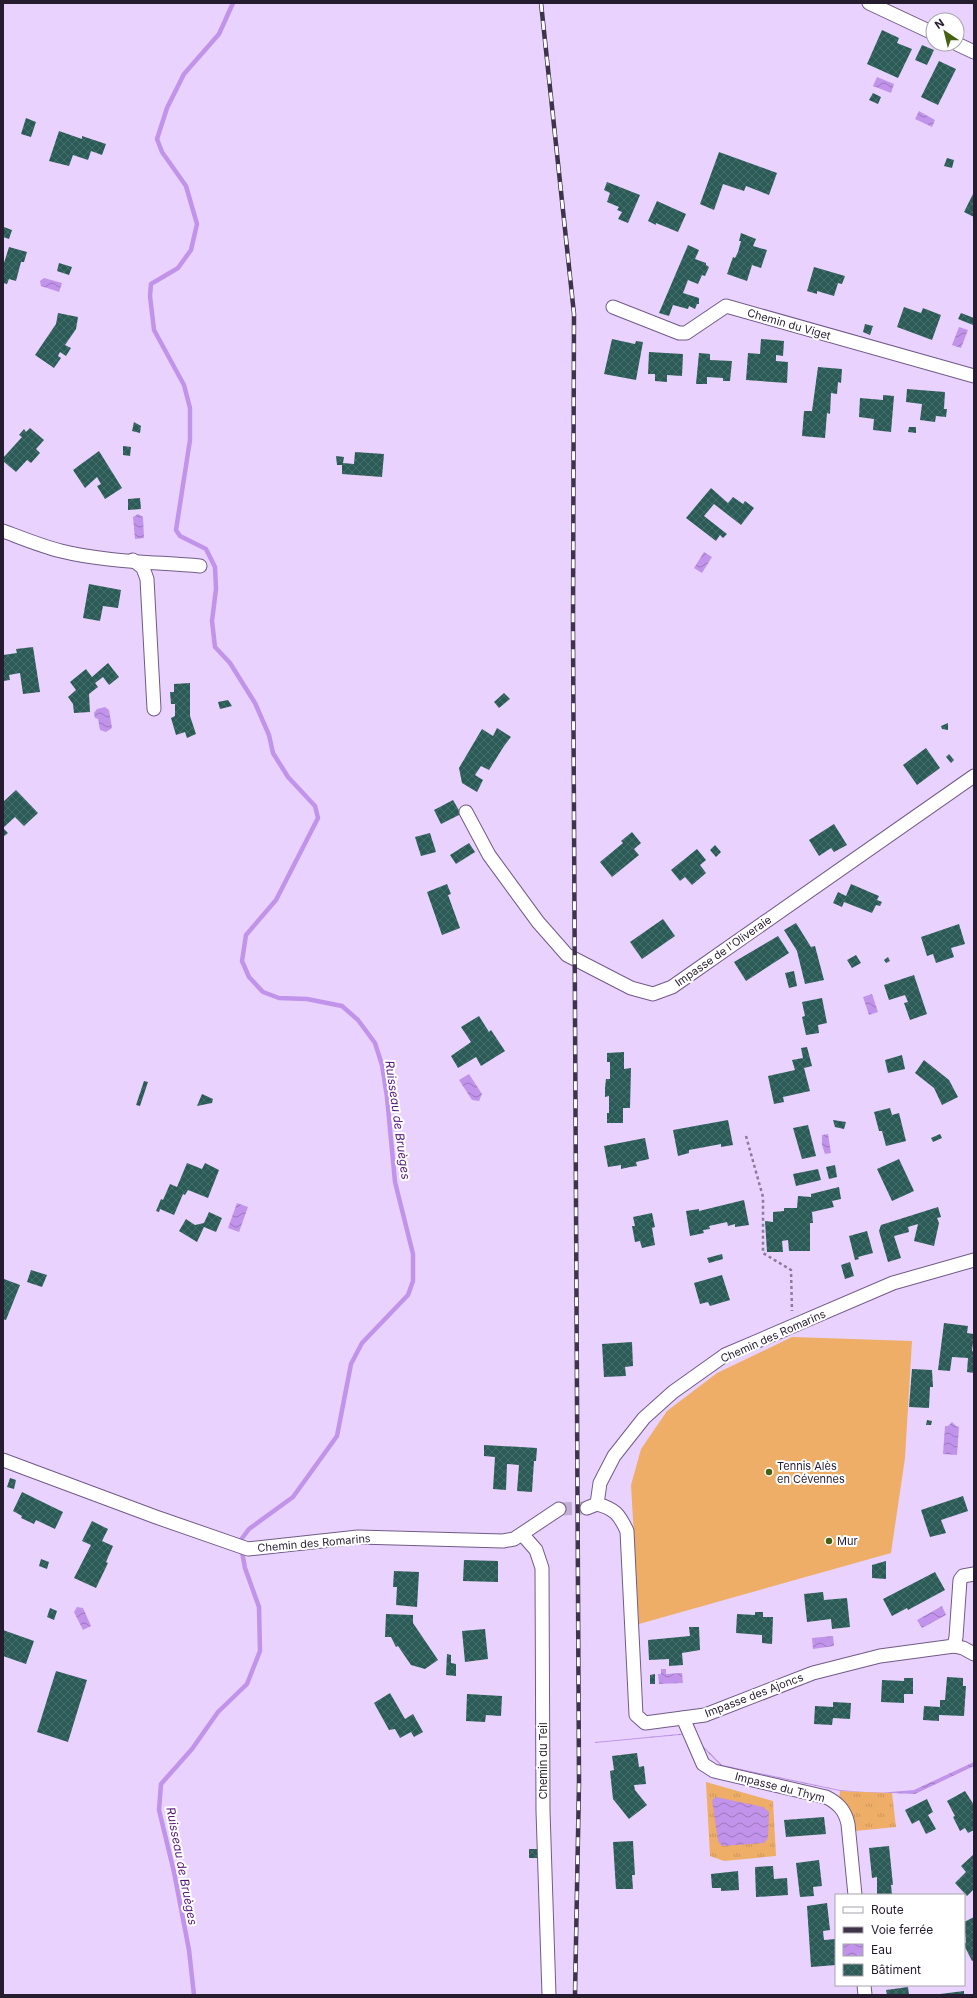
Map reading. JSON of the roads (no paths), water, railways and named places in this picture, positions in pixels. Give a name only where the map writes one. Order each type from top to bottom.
[{"type":"street","points":[[869,3],[925,29]]},
{"type":"street","name":"Chemin du Viget","points":[[613,307],[679,333],[686,333],[726,306],[974,376]]},
{"type":"street","points":[[3,530],[29,542],[62,551],[200,566]]},
{"type":"street","points":[[134,560],[144,568],[147,579],[154,709]]},
{"type":"street","name":"Impasse de l'Oliveraie","points":[[466,812],[489,855],[538,922],[567,955],[631,988],[653,994],[672,987],[974,776]]},
{"type":"street","name":"Chemin des Romarins","points":[[592,1506],[600,1484],[614,1456],[644,1418],[667,1397],[725,1355],[892,1283],[974,1260]]},
{"type":"street","name":"Chemin des Romarins","points":[[3,1460],[156,1518],[248,1549],[358,1537],[503,1541],[514,1539],[559,1509]]},
{"type":"street","name":"Impasse des Ajoncs","points":[[592,1506],[608,1507],[620,1516],[627,1531],[636,1715],[645,1723],[705,1715],[813,1672],[880,1656],[954,1646],[963,1648],[974,1654]]},
{"type":"street","name":"Chemin du Teil","points":[[522,1534],[536,1550],[542,1568],[543,1811],[549,1995]]},
{"type":"street","points":[[954,1646],[960,1580],[963,1576],[974,1574]]},
{"type":"street","name":"Impasse du Thym","points":[[683,1718],[702,1764],[714,1771],[826,1798],[835,1802],[841,1808],[846,1815],[848,1824],[855,1894]]},
{"type":"water","points":[[877,77],[894,84],[891,93],[873,86]]},
{"type":"water","points":[[919,111],[935,120],[932,127],[915,119]]},
{"type":"water","points":[[44,278],[62,283],[59,292],[41,286],[40,281]]},
{"type":"water","points":[[959,327],[968,330],[961,348],[952,345]]},
{"type":"water","points":[[138,514],[143,517],[144,538],[135,539],[133,517]]},
{"type":"water","points":[[704,552],[712,557],[702,573],[694,568]]},
{"type":"water","points":[[105,707],[109,710],[112,728],[106,732],[100,730],[98,719],[95,718],[94,713],[97,709]]},
{"type":"water","points":[[872,994],[878,1012],[869,1015],[863,997]]},
{"type":"water","points":[[469,1074],[482,1094],[479,1101],[472,1100],[459,1080]]},
{"type":"water","points":[[828,1134],[831,1153],[825,1154],[822,1145],[822,1135]]},
{"type":"water","points":[[237,1203],[248,1207],[239,1232],[228,1228]]},
{"type":"water","points":[[952,1422],[959,1427],[957,1455],[943,1454],[945,1426],[948,1426]]},
{"type":"water","points":[[942,1606],[946,1615],[922,1628],[917,1620]]},
{"type":"water","points":[[77,1607],[83,1608],[91,1626],[83,1630],[74,1612]]},
{"type":"water","points":[[833,1636],[834,1646],[813,1649],[812,1638]]},
{"type":"water","points":[[661,1669],[666,1669],[666,1674],[682,1673],[683,1683],[659,1684],[658,1674],[661,1674]]},
{"type":"water","points":[[690,1733],[722,1765],[840,1790],[866,1792],[840,1791],[721,1766],[690,1734],[595,1743]]},
{"type":"water","points":[[974,1762],[974,1766],[915,1794],[882,1793],[914,1790]]},
{"type":"water","points":[[716,1797],[763,1807],[769,1812],[768,1838],[764,1843],[722,1846],[718,1841],[712,1800]]},
{"type":"waterway","name":"Ruisseau de Bruèges","points":[[194,1995],[189,1950],[174,1872],[159,1810],[161,1784],[192,1749],[218,1712],[247,1684],[260,1651],[259,1607],[245,1568],[240,1541],[249,1529],[293,1497],[337,1436],[351,1364],[362,1343],[408,1295],[413,1281],[413,1254],[395,1182],[387,1097],[382,1065],[375,1043],[358,1020],[342,1006],[307,999],[279,998],[263,992],[249,977],[242,961],[246,935],[276,900],[318,818],[315,806],[288,777],[273,753],[269,735],[255,703],[230,663],[215,647],[212,621],[216,589],[215,567],[206,549],[180,536],[176,530],[190,440],[190,408],[184,385],[154,330],[150,296],[151,284],[178,268],[191,250],[197,224],[186,186],[162,152],[157,139],[167,108],[184,74],[219,34],[233,3]]},
{"type":"tunnel","points":[[559,1509],[587,1508]]},
{"type":"railway","points":[[541,3],[574,314],[573,627],[579,1783],[575,1995]]},
{"type":"place","name":"Tennis Alès en Cévennes","points":[[769,1472]]},
{"type":"place","name":"Mur","points":[[829,1541]]}]
